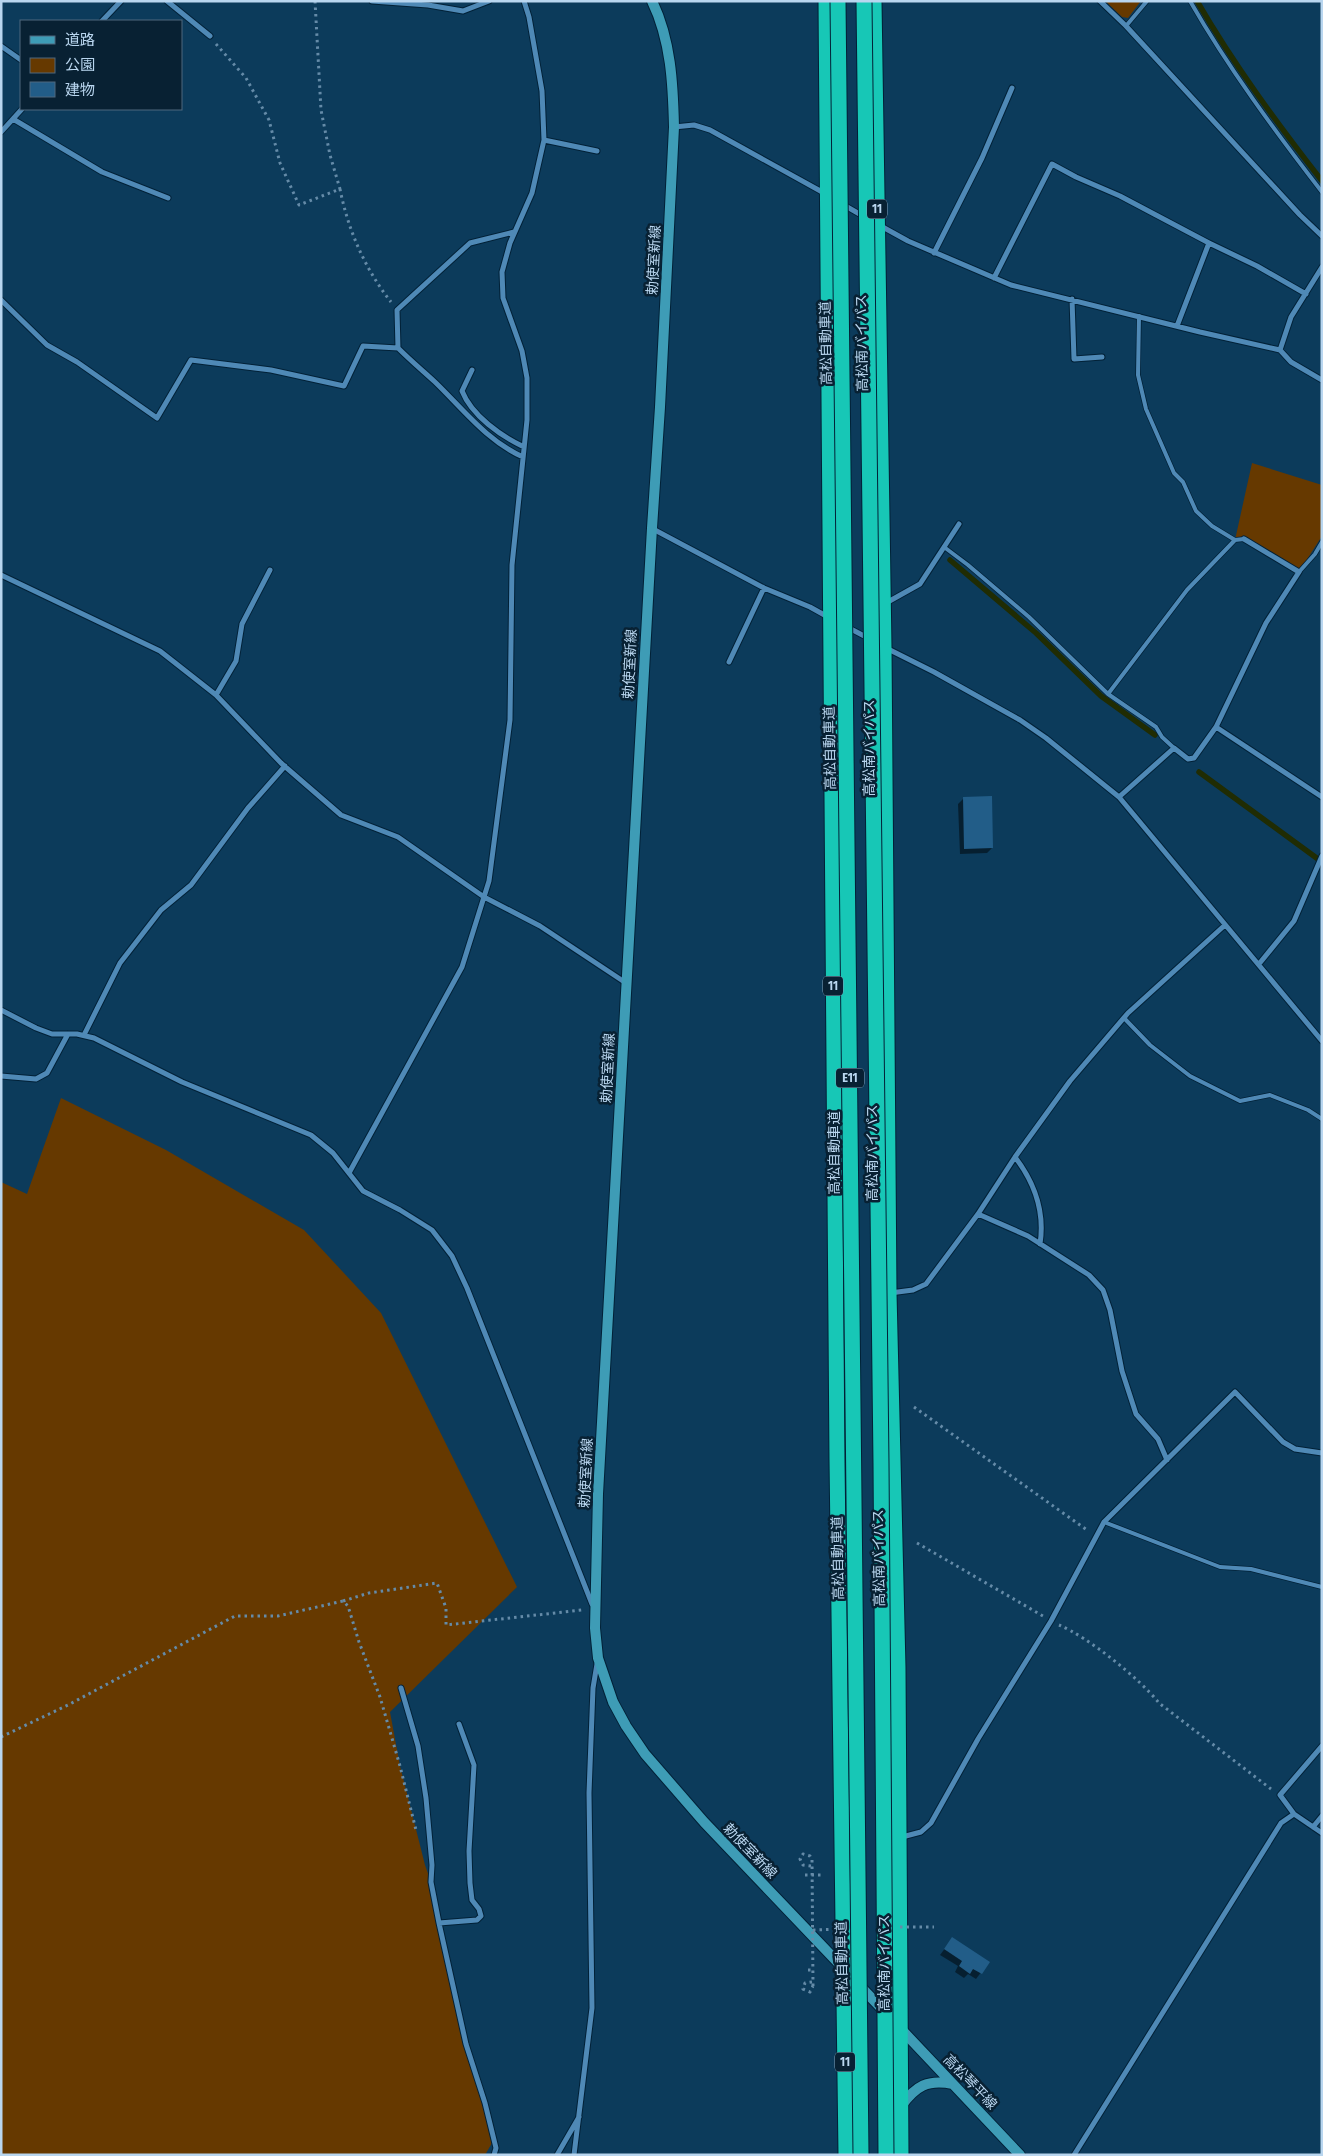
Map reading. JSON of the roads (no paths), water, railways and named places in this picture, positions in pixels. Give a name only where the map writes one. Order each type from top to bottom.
[{"type":"highway","name":"11","points":[[826,1],[837,1430],[846,2155]]},
{"type":"highway","name":"高松自動車道","points":[[838,1],[861,2155]]},
{"type":"highway","name":"E11","points":[[864,1],[881,1482],[886,2155]]},
{"type":"highway","name":"高松南バイパス","points":[[874,1],[884,647],[889,1293],[898,1668],[901,2155]]},
{"type":"main road","name":"勅使室新線","points":[[652,1],[667,44],[673,83],[674,127],[660,407],[598,1494],[595,1610],[598,1658],[613,1702],[626,1726],[645,1754],[704,1822],[901,2028]]},
{"type":"main road","name":"高松琴平線","points":[[901,2028],[1020,2155]]},
{"type":"main road","points":[[901,2107],[911,2093],[928,2082],[953,2084]]},
{"type":"street","points":[[103,20],[120,1]]},
{"type":"street","points":[[167,1],[210,36]]},
{"type":"street","points":[[372,1],[428,5],[463,11],[489,1]]},
{"type":"street","points":[[349,1173],[462,967],[489,881],[510,720],[512,565],[527,420],[527,378],[522,351],[503,298],[502,272],[514,232],[532,192],[544,140],[542,91],[529,17],[524,1]]},
{"type":"street","points":[[1100,1],[1126,26],[1300,215],[1322,236]]},
{"type":"street","points":[[1,46],[20,59]]},
{"type":"street","points":[[934,253],[982,158],[1012,88]]},
{"type":"street","points":[[1,132],[21,110]]},
{"type":"street","points":[[13,119],[102,172],[168,198]]},
{"type":"street","points":[[674,127],[694,125],[710,130],[908,242],[1011,285],[1280,350],[1291,362],[1322,380]]},
{"type":"street","points":[[544,140],[597,151]]},
{"type":"street","points":[[994,278],[1052,164],[1076,177],[1120,196],[1257,266],[1306,294]]},
{"type":"street","points":[[398,348],[397,310],[470,243],[514,232]]},
{"type":"street","points":[[1177,326],[1209,243]]},
{"type":"street","points":[[1280,350],[1290,318],[1322,266]]},
{"type":"street","points":[[1,300],[48,345],[77,362],[157,418],[191,360],[271,370],[344,386],[363,346],[398,348],[476,424],[500,444],[523,457]]},
{"type":"street","points":[[1072,300],[1074,360],[1102,357]]},
{"type":"street","points":[[472,370],[462,391],[466,400],[505,438],[524,446]]},
{"type":"street","points":[[883,604],[920,584],[959,524]]},
{"type":"street","points":[[652,528],[764,588],[810,607],[934,672],[1020,720],[1046,738],[1119,797],[1322,1041]]},
{"type":"street","points":[[1119,797],[1174,748],[1188,759],[1194,758],[1216,727],[1266,623],[1299,572],[1244,539]]},
{"type":"street","points":[[216,695],[236,661],[242,624],[270,570]]},
{"type":"street","points":[[1,575],[160,651],[216,695],[285,766],[341,815],[398,837],[484,897],[540,926],[626,983]]},
{"type":"street","points":[[729,662],[764,588]]},
{"type":"street","points":[[1216,727],[1322,797]]},
{"type":"street","points":[[84,1036],[120,963],[161,910],[191,885],[248,808],[285,766]]},
{"type":"street","points":[[1259,964],[1294,921],[1320,859]]},
{"type":"street","points":[[1315,870],[1322,873]]},
{"type":"street","points":[[889,1293],[913,1290],[926,1284],[978,1214],[1070,1082],[1124,1018],[1225,925]]},
{"type":"street","points":[[1,1010],[52,1034],[68,1034],[94,1038],[182,1082],[311,1135],[333,1153],[364,1191],[432,1230],[452,1256],[467,1288],[595,1610]]},
{"type":"street","points":[[1,1076],[36,1079],[47,1073],[68,1034]]},
{"type":"street","points":[[1016,1157],[1028,1174],[1036,1193],[1042,1231],[1040,1244]]},
{"type":"street","points":[[978,1214],[1040,1244],[1088,1276],[1103,1290],[1110,1310],[1122,1371],[1136,1414],[1158,1439],[1167,1460]]},
{"type":"street","points":[[899,1838],[921,1832],[931,1823],[978,1739],[1051,1621],[1104,1522],[1235,1392],[1283,1442],[1295,1448],[1322,1453]]},
{"type":"street","points":[[574,2155],[581,2114],[592,2008],[589,1793],[594,1688],[598,1658]]},
{"type":"street","points":[[401,1688],[418,1746],[426,1798],[432,1865],[431,1882],[439,1924],[466,2044],[485,2103],[496,2148],[494,2155]]},
{"type":"street","points":[[439,1924],[477,1920],[481,1916],[479,1908],[472,1900],[469,1851],[474,1765],[459,1724]]},
{"type":"street","points":[[1322,1746],[1280,1795],[1294,1814],[1322,1833]]},
{"type":"street","points":[[1074,2155],[1281,1823],[1294,1814]]},
{"type":"street","points":[[1313,1827],[1322,1816]]},
{"type":"street","points":[[557,2155],[581,2114]]},
{"type":"lane","points":[[1126,26],[1147,1]]},
{"type":"lane","points":[[1190,1],[1213,41],[1242,83],[1322,192]]},
{"type":"lane","points":[[1138,316],[1138,375],[1146,409],[1174,473],[1183,482],[1196,511],[1212,526],[1235,540],[1244,539]]},
{"type":"lane","points":[[1108,694],[1187,590],[1235,540]]},
{"type":"lane","points":[[1299,572],[1315,554],[1322,542]]},
{"type":"lane","points":[[944,547],[1029,617],[1108,694],[1156,727],[1162,737],[1174,748]]},
{"type":"lane","points":[[1124,1018],[1150,1045],[1190,1076],[1240,1101],[1270,1095],[1308,1110],[1322,1119]]},
{"type":"lane","points":[[1104,1522],[1220,1568],[1252,1569],[1322,1587]]},
{"type":"waterway","points":[[1197,1],[1256,93],[1322,181]]},
{"type":"waterway","points":[[950,560],[1036,633],[1101,696],[1155,735]]},
{"type":"waterway","points":[[1199,772],[1322,862]]}]
